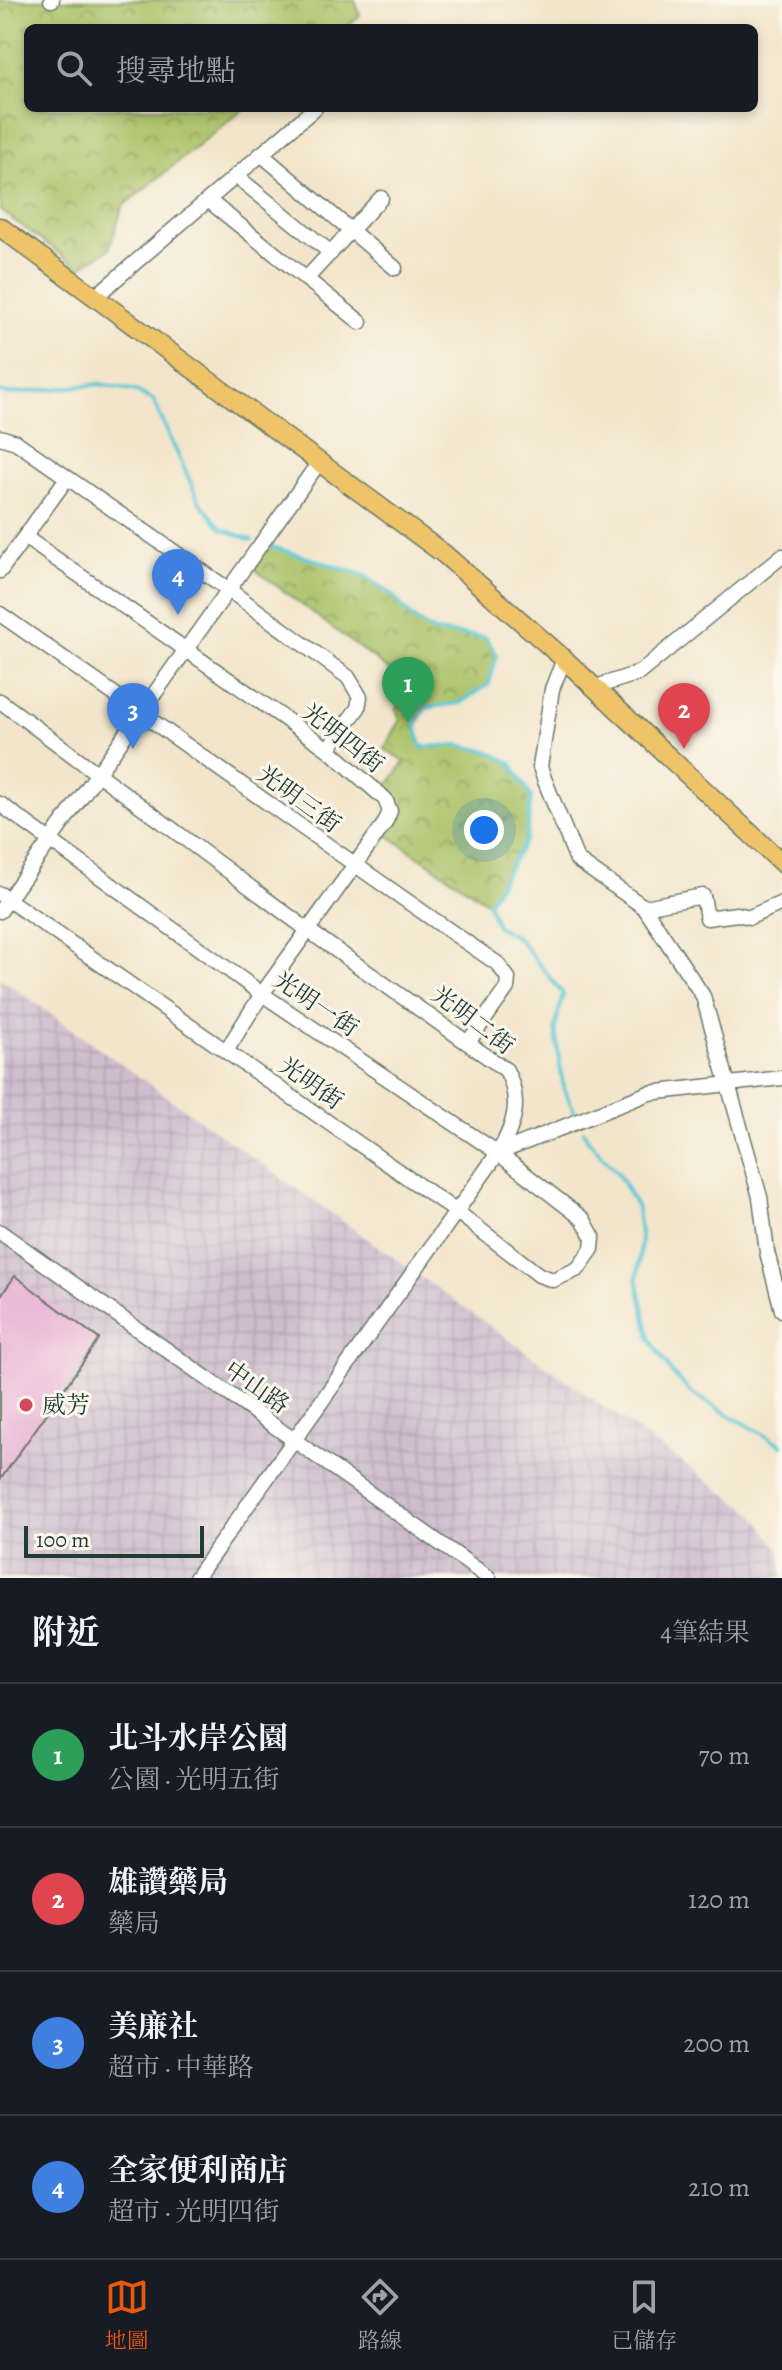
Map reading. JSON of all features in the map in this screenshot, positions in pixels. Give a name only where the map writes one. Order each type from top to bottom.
[{"type":"main road","points":[[0,227],[444,554],[564,659],[782,863]]},
{"type":"street","points":[[95,297],[310,112]]},
{"type":"street","points":[[261,154],[395,268]]},
{"type":"street","points":[[236,176],[331,253]]},
{"type":"street","points":[[306,279],[381,198]]},
{"type":"street","points":[[208,200],[360,322]]},
{"type":"street","points":[[0,437],[16,442],[348,677],[360,697],[358,708],[328,749]]},
{"type":"street","points":[[3,902],[320,461]]},
{"type":"street","points":[[0,571],[67,478]]},
{"type":"street","name":"光明四街","points":[[26,538],[328,749],[385,799],[390,811],[385,823],[262,994],[226,1051]]},
{"type":"street","points":[[596,690],[602,685],[639,673],[782,556]]},
{"type":"street","name":"光明三街","points":[[0,614],[504,970],[508,978],[507,988],[469,1041]]},
{"type":"street","points":[[564,659],[552,689],[540,767],[577,860],[644,907],[703,996],[775,1250],[782,1310]]},
{"type":"street","name":"光明二街","points":[[0,701],[309,931],[469,1041],[506,1070],[517,1096],[515,1117],[498,1153],[196,1578]]},
{"type":"street","name":"光明一街","points":[[0,804],[262,994],[498,1153],[583,1219],[593,1237],[592,1249]]},
{"type":"street","points":[[644,907],[703,896],[707,918],[737,914],[750,917],[782,903]]},
{"type":"street","name":"光明街","points":[[3,902],[226,1051],[457,1212],[539,1275],[553,1280],[578,1269],[592,1249]]},
{"type":"street","points":[[498,1153],[649,1093],[782,1078]]},
{"type":"street","name":"中山路","points":[[0,1232],[489,1578]]},
{"type":"shaded area","points":[[0,978],[753,1513],[782,1553],[782,1578],[0,1578]]},
{"type":"green space","points":[[0,0],[355,0],[360,16],[349,24],[24,24],[24,112],[240,112],[123,206],[109,249],[80,268],[0,210]]},
{"type":"green space","points":[[264,544],[363,575],[391,594],[414,620],[434,632],[485,637],[497,655],[488,684],[460,703],[425,708],[416,724],[422,747],[458,745],[494,754],[511,763],[531,797],[526,839],[488,903],[386,834],[402,817],[388,785],[405,761],[384,749],[400,721],[396,710],[411,687],[249,565]]},
{"type":"building","name":"威芳","points":[[15,1276],[99,1339],[0,1480],[0,1297]]},
{"type":"waterway","points":[[0,392],[7,394],[100,384],[136,391],[153,400],[199,501],[222,529],[252,540]]},
{"type":"waterway","points":[[263,544],[363,575],[392,595],[413,619],[434,632],[485,637],[497,655],[489,684],[460,703],[425,708],[416,724],[421,747],[458,745],[488,751],[511,763],[531,797],[526,839],[488,903],[497,926],[518,938],[563,994],[555,1028],[563,1086],[575,1113]]},
{"type":"waterway","points":[[584,1131],[588,1140],[618,1173],[637,1208],[641,1243],[637,1279],[650,1339],[672,1373],[691,1393],[782,1445]]},
{"type":"place","name":"全家便利商店","points":[[178,615]]},
{"type":"place","name":"北斗水岸公園","points":[[408,723]]},
{"type":"place","name":"美廉社","points":[[133,749]]},
{"type":"place","name":"雄讚藥局","points":[[684,749]]},
{"type":"place","name":"威芳","points":[[26,1405]]}]
